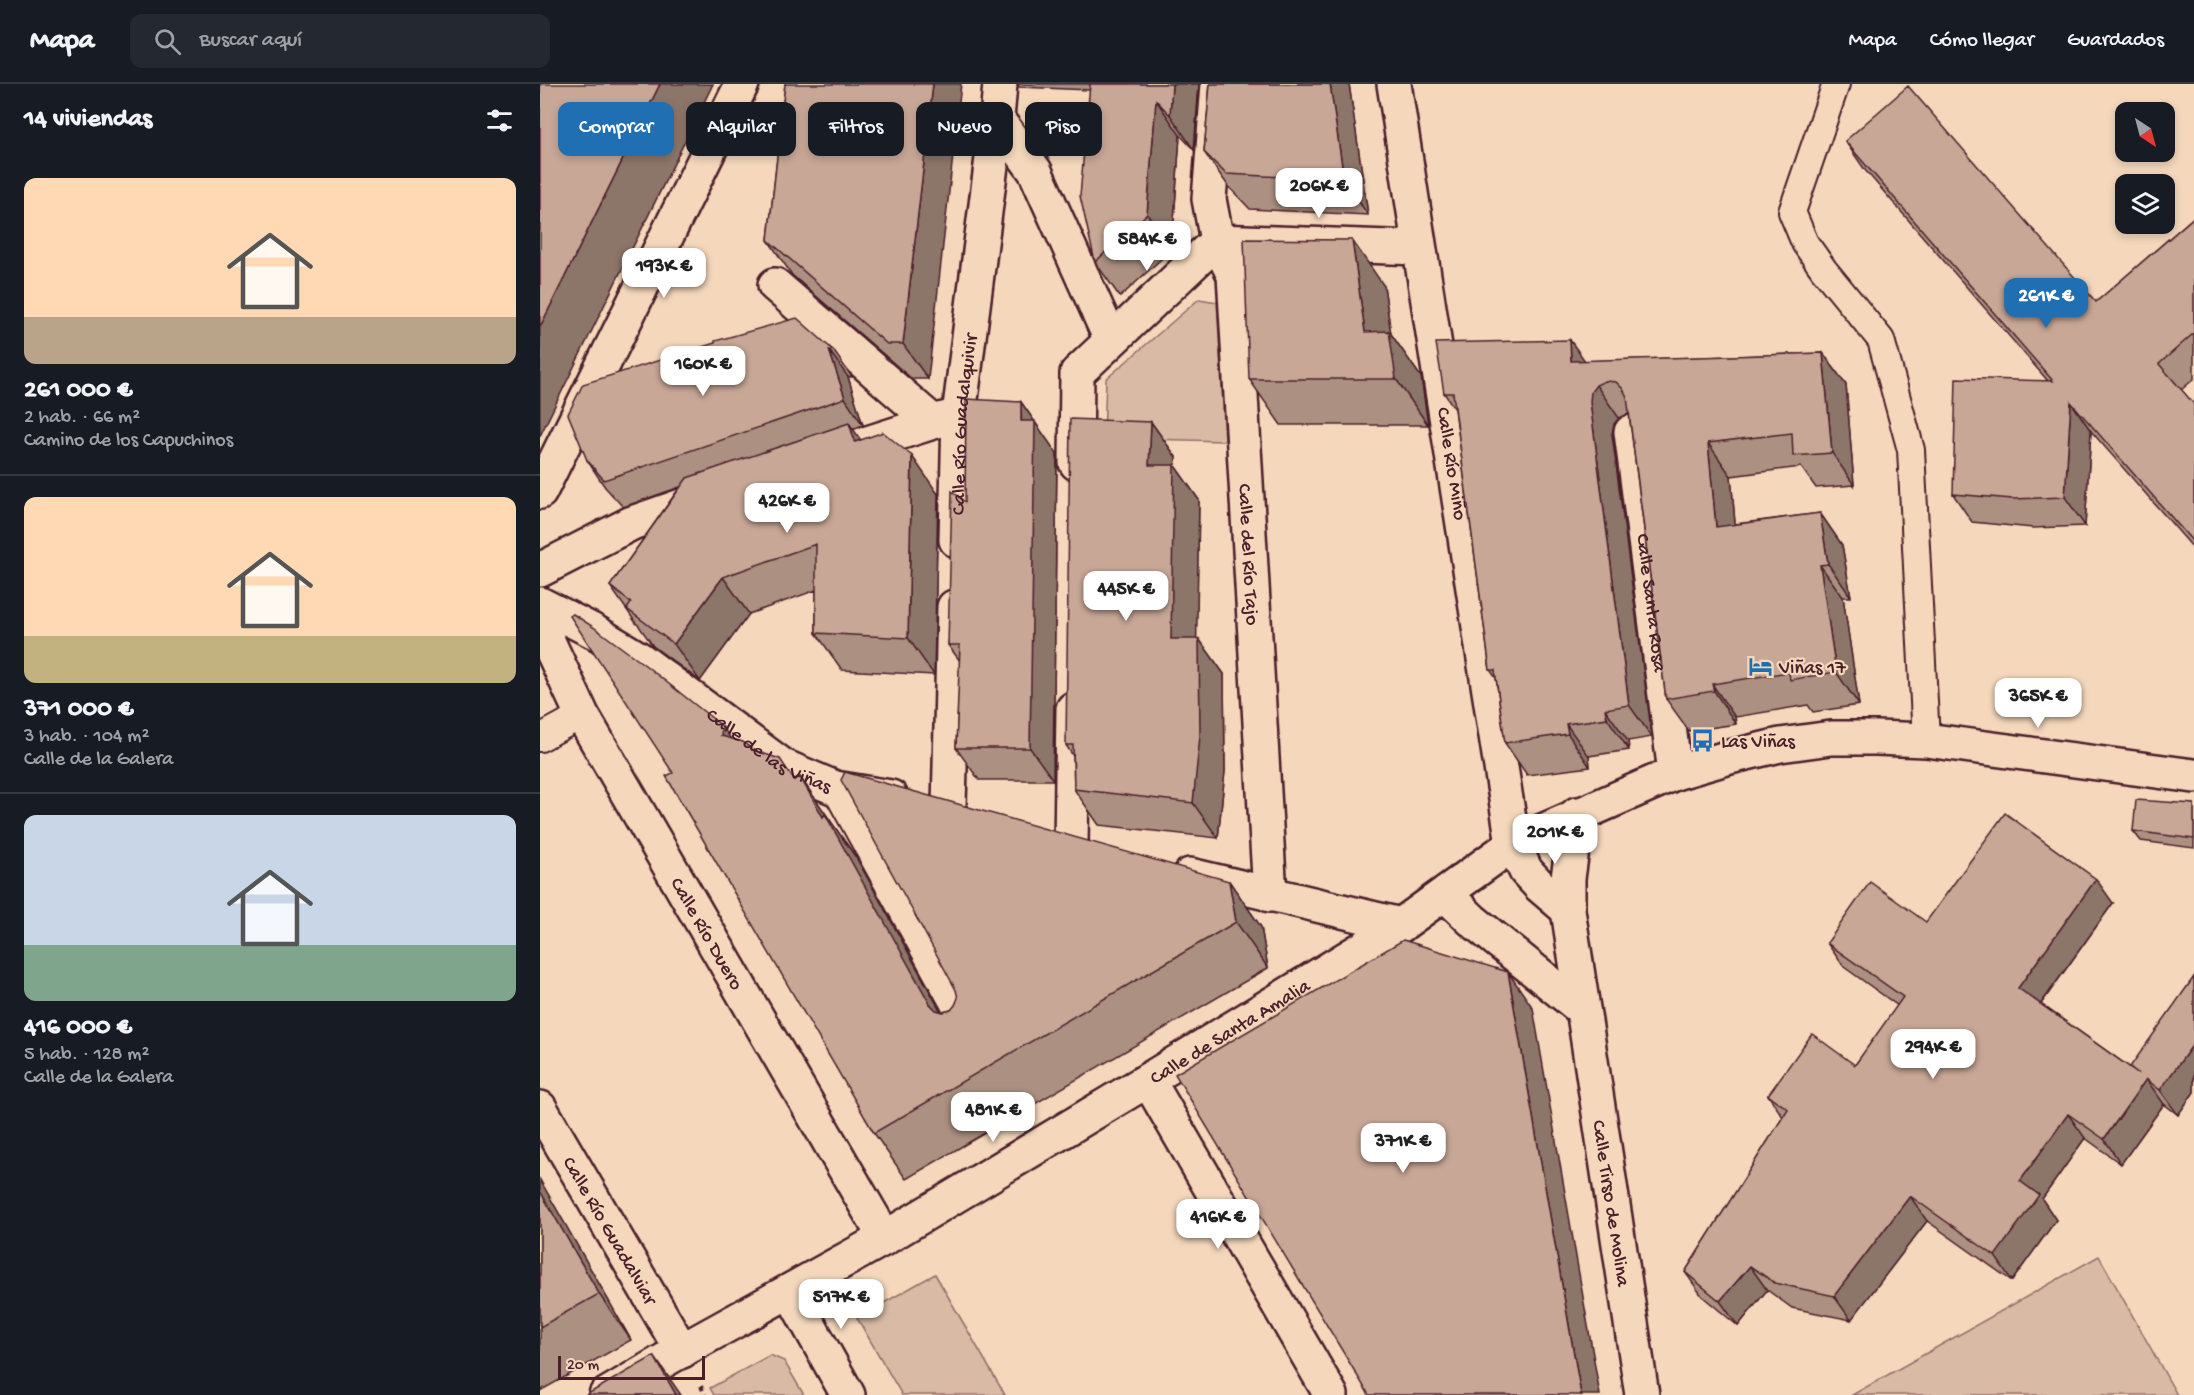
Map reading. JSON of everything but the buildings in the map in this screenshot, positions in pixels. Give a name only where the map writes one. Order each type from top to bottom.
[{"type":"street","points":[[540,492],[742,84]]},
{"type":"street","name":"Calle Río Guadalquivir","points":[[998,102],[1000,84]]},
{"type":"street","name":"Calle del Río Tajo","points":[[1218,84],[1209,199],[1217,242],[1234,275],[1270,895]]},
{"type":"street","name":"Calle Río Miño","points":[[1394,84],[1514,844]]},
{"type":"street","points":[[1013,141],[1035,171],[1112,340]]},
{"type":"street","name":"Calle Río Guadalquivir","points":[[949,806],[955,575],[946,419],[991,156]]},
{"type":"street","points":[[1076,491],[1077,373],[1217,242],[1419,248]]},
{"type":"street","points":[[775,285],[946,419]]},
{"type":"street","points":[[814,460],[946,419]]},
{"type":"street","name":"Calle Santa Rosa","points":[[1631,432],[1675,773]]},
{"type":"street","points":[[540,570],[632,524],[728,490]]},
{"type":"street","name":"Calle de las Viñas","points":[[540,604],[595,632],[638,658],[783,766],[835,788],[949,806],[982,817]]},
{"type":"street","name":"Calle Río Duero","points":[[540,624],[582,715],[885,1238]]},
{"type":"street","points":[[1071,846],[1073,680]]},
{"type":"street","name":"Calle de Santa Amalia","points":[[606,1395],[885,1238],[1148,1080],[1401,926],[1514,844],[1577,814],[1675,773],[1780,745],[1831,738],[1876,738],[1926,740],[2194,776]]},
{"type":"street","name":"Calle Tirso de Molina","points":[[1577,814],[1568,878],[1568,910],[1642,1395]]},
{"type":"street","points":[[1038,835],[1104,854]]},
{"type":"street","points":[[1514,844],[1526,871],[1568,910]]},
{"type":"street","points":[[1159,868],[1401,926]]},
{"type":"street","points":[[1444,894],[1472,920],[1583,1010]]},
{"type":"street","points":[[1148,1080],[1331,1395]]},
{"type":"street","name":"Calle Río Guadalviar","points":[[540,1108],[682,1351]]},
{"type":"street","points":[[790,1291],[848,1395]]},
{"type":"lane","points":[[1836,84],[1792,212],[1805,243],[1881,340],[1911,450],[1926,740]]},
{"type":"lane","points":[[540,738],[582,715]]},
{"type":"lane","points":[[835,788],[975,1043]]},
{"type":"shaded area","points":[[1199,299],[1217,302],[1225,441],[1104,438],[1106,379]]},
{"type":"shaded area","points":[[2099,1256],[2177,1395],[1852,1395]]},
{"type":"shaded area","points":[[935,1274],[1005,1395],[902,1395],[857,1318]]},
{"type":"shaded area","points":[[770,1355],[784,1361],[804,1395],[714,1395],[710,1388]]},
{"type":"place","name":"Viñas 17","points":[[1761,666]]},
{"type":"place","name":"Las Viñas","points":[[1703,740]]}]
